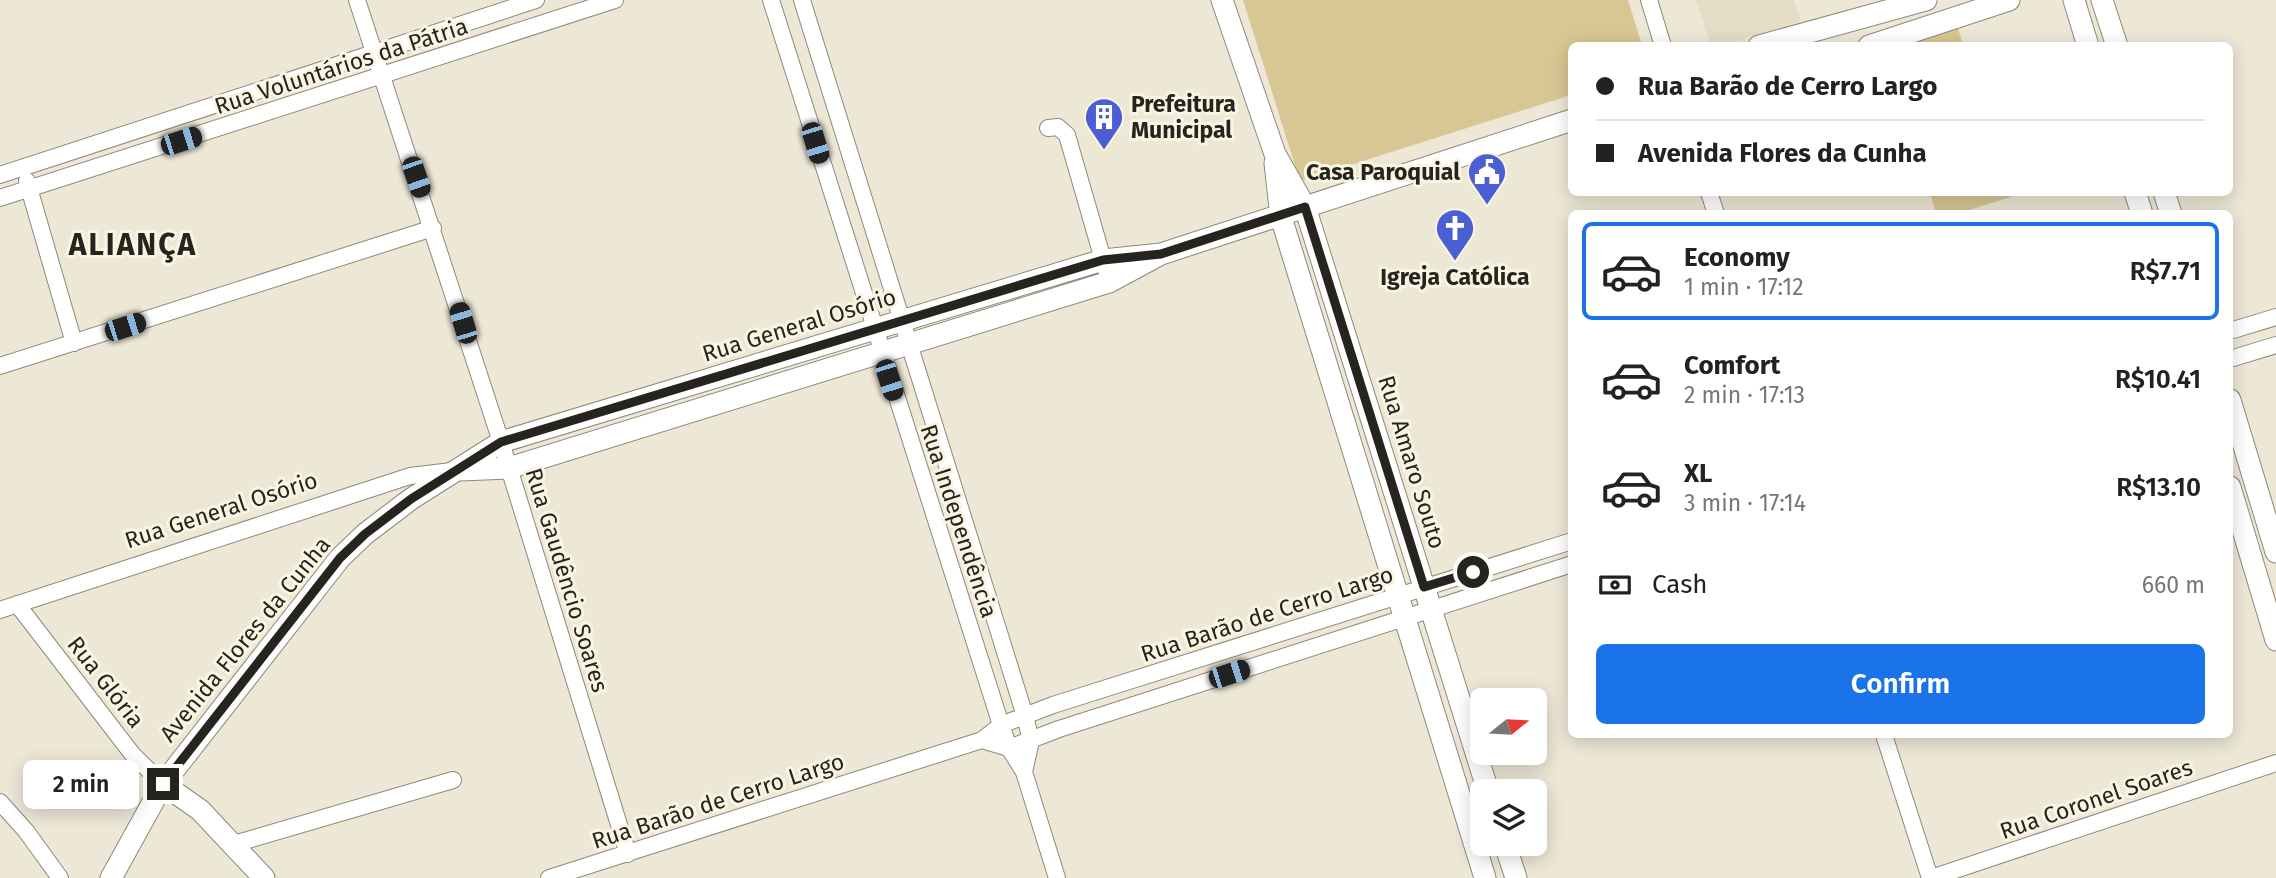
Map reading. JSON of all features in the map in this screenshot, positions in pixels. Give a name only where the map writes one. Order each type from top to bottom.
[{"type":"street","name":"Rua Gaudêncio Soares","points":[[357,0],[501,442],[628,854]]},
{"type":"street","name":"Rua Voluntários da Pátria","points":[[0,175],[537,0]]},
{"type":"street","name":"Rua Voluntários da Pátria","points":[[0,198],[383,77],[615,0]]},
{"type":"street","name":"Rua Independência","points":[[771,0],[873,330],[1001,725],[1009,748],[1024,772],[1057,878]]},
{"type":"street","name":"Rua Independência","points":[[802,0],[1025,716],[1031,741],[1024,772]]},
{"type":"street","name":"Rua Amaro Souto","points":[[1222,0],[1275,154],[1305,207],[1484,779]]},
{"type":"street","points":[[1649,0],[1662,42]]},
{"type":"street","points":[[1774,42],[1926,0]]},
{"type":"street","points":[[1881,42],[2009,0]]},
{"type":"street","points":[[2074,0],[2087,42]]},
{"type":"street","points":[[2102,0],[2116,42]]},
{"type":"street","points":[[508,9],[516,33]]},
{"type":"street","name":"Rua General Osório","points":[[0,610],[410,476],[509,468],[881,354],[1109,282],[1161,254],[1568,122]]},
{"type":"street","points":[[1048,128],[1058,127],[1067,135],[1109,282]]},
{"type":"street","name":"Rua Amaro Souto","points":[[1275,154],[1281,217],[1485,878]]},
{"type":"street","points":[[21,168],[30,189],[74,343]]},
{"type":"street","points":[[0,366],[433,228]]},
{"type":"street","name":"Rua General Osório","points":[[460,470],[501,442],[1103,260],[1161,254]]},
{"type":"street","points":[[2233,330],[2276,317]]},
{"type":"street","points":[[2233,358],[2276,345]]},
{"type":"street","points":[[626,405],[636,429]]},
{"type":"street","points":[[2233,410],[2276,552]]},
{"type":"street","name":"Avenida Flores da Cunha","points":[[110,878],[163,784],[340,558],[365,534],[411,499],[460,470]]},
{"type":"street","points":[[923,485],[950,476]]},
{"type":"street","points":[[2233,497],[2276,640]]},
{"type":"street","name":"Rua Barão de Cerro Largo","points":[[1009,748],[1281,657],[1402,607],[1424,587],[1568,542]]},
{"type":"street","name":"Rua Barão de Cerro Largo","points":[[549,878],[982,740],[1001,725],[1025,716],[1274,636],[1402,607],[1431,608],[1568,565]]},
{"type":"street","name":"Rua Glória","points":[[17,604],[133,755],[163,784]]},
{"type":"street","points":[[1274,636],[1281,657]]},
{"type":"street","points":[[1092,693],[1099,716]]},
{"type":"street","points":[[1885,738],[1931,878]]},
{"type":"street","points":[[982,740],[1009,748]]},
{"type":"street","name":"Rua Coronel Soares","points":[[1931,878],[2276,763]]},
{"type":"street","points":[[234,844],[453,780]]},
{"type":"street","points":[[163,784],[200,810],[264,878]]},
{"type":"street","points":[[0,802],[26,831],[60,878]]},
{"type":"street","points":[[1509,856],[1516,878]]},
{"type":"shaded area","points":[[1243,0],[1628,0],[1641,42],[1568,42],[1568,96],[1300,181]]},
{"type":"shaded area","points":[[1696,0],[1794,0],[1801,21],[1734,42],[1710,42]]},
{"type":"shaded area","points":[[1958,28],[1962,42],[1916,42]]},
{"type":"shaded area","points":[[1931,196],[2011,197],[1969,210],[1935,210]]},
{"type":"place","name":"Prefeitura Municipal","points":[[1104,151]]},
{"type":"place","name":"Casa Paroquial","points":[[1487,206]]},
{"type":"place","name":"Igreja Católica","points":[[1455,262]]},
{"type":"district","name":"ALIANÇA","points":[[133,245]]},
{"type":"route","points":[[163,784],[340,558],[365,534],[411,499],[501,442],[1103,260],[1161,254],[1305,207],[1424,587],[1473,572]]}]
